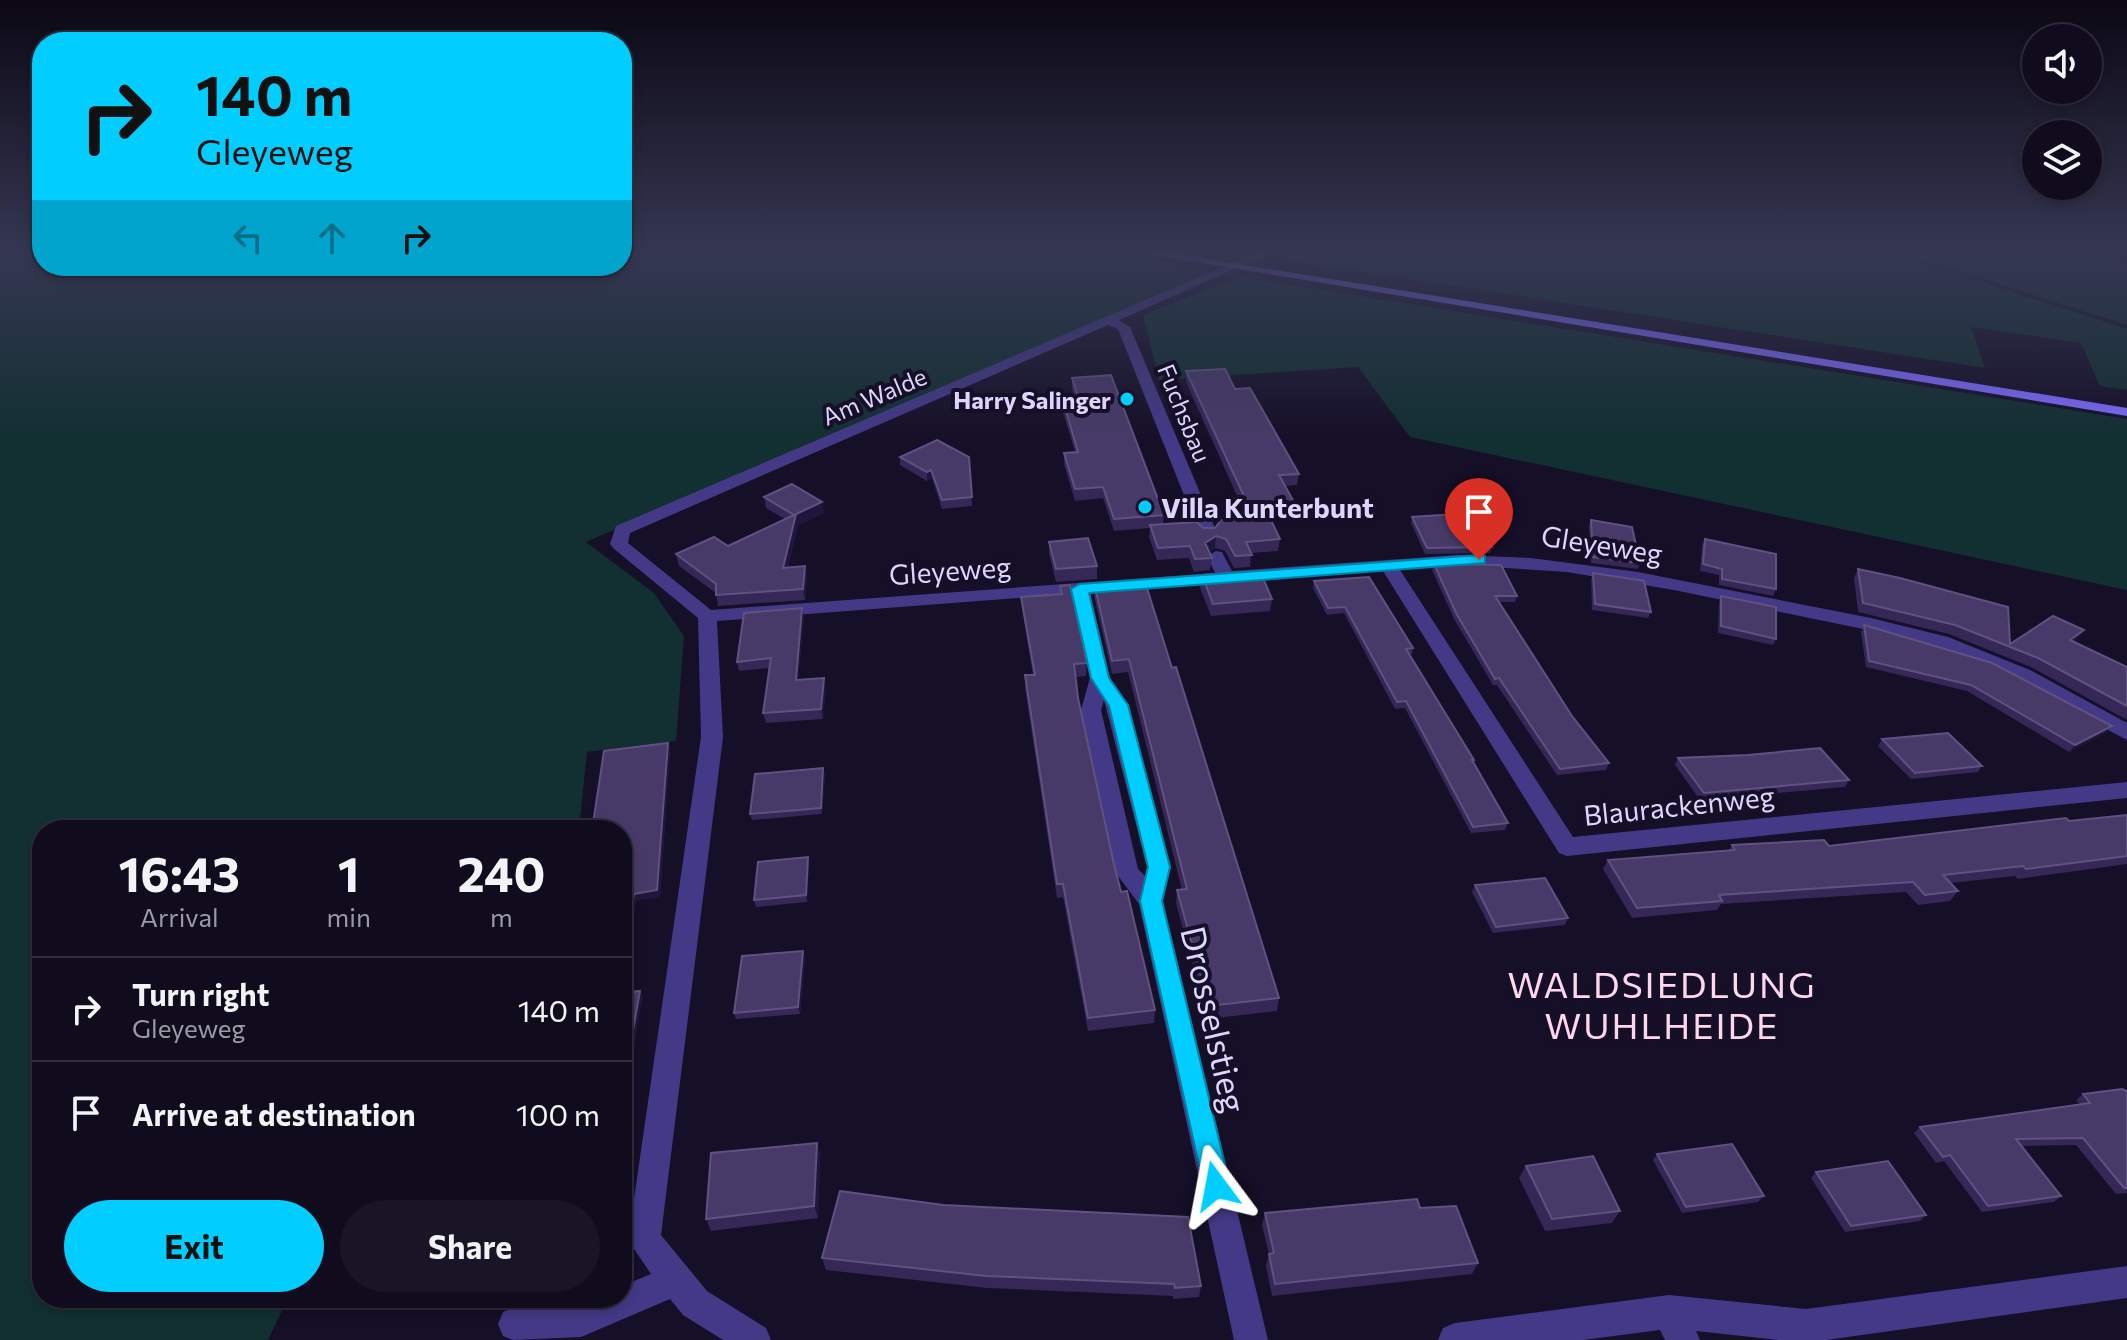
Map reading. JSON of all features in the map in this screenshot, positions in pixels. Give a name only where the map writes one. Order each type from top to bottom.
[{"type":"main road","points":[[1549,316],[2127,412]]},
{"type":"main road","points":[[1574,316],[2127,401]]},
{"type":"street","name":"Am Walde","points":[[707,616],[619,544],[622,530],[1122,316]]},
{"type":"street","name":"Fuchsbau","points":[[1109,321],[1124,327],[1208,533]]},
{"type":"street","points":[[1216,556],[1226,577]]},
{"type":"street","name":"Gleyeweg","points":[[707,616],[1458,560],[1522,560],[1605,570],[1915,634],[1999,665],[2085,706],[2127,733]]},
{"type":"street","name":"Blaurackenweg","points":[[1389,566],[1567,847],[2127,790]]},
{"type":"street","name":"Drosselstieg","points":[[1080,589],[1100,678],[1118,705],[1159,867],[1151,901],[1251,1340]]},
{"type":"street","points":[[707,616],[712,737],[644,1240],[673,1281],[695,1303],[754,1340]]},
{"type":"street","name":"Drosselstieg","points":[[1100,678],[1091,710],[1127,872],[1151,901]]},
{"type":"street","points":[[632,1298],[673,1281]]},
{"type":"street","points":[[1455,1340],[1676,1326],[1806,1326],[2127,1282]]},
{"type":"street","points":[[515,1324],[581,1320],[609,1308]]},
{"type":"green space","points":[[0,316],[1109,316],[586,542],[654,593],[684,636],[676,741],[587,752],[580,820],[32,820],[32,1308],[283,1308],[268,1340],[0,1340]]},
{"type":"green space","points":[[1143,316],[1481,316],[2127,419],[2127,590],[1410,437],[1358,367],[1159,380]]},
{"type":"green space","points":[[1645,316],[2085,316],[2127,329],[2127,390],[2100,386],[2081,343],[1971,327],[1985,368]]},
{"type":"green space","points":[[2097,316],[2127,316],[2127,325]]},
{"type":"building","points":[[1225,369],[1235,389],[1250,388],[1299,474],[1279,475],[1295,504],[1249,507],[1186,371]]},
{"type":"building","points":[[1111,375],[1164,515],[1114,519],[1103,487],[1075,489],[1064,453],[1078,452],[1063,401],[1079,400],[1072,378]]},
{"type":"building","points":[[937,440],[969,457],[972,497],[942,500],[931,470],[927,472],[900,457]]},
{"type":"building","points":[[792,484],[822,502],[796,514],[783,568],[805,566],[803,589],[716,595],[716,584],[676,554],[714,537],[728,546],[794,515],[764,497]]},
{"type":"building","points":[[1474,513],[1492,547],[1427,548],[1412,517]]},
{"type":"building","points":[[1269,516],[1280,539],[1246,542],[1252,555],[1235,556],[1226,539],[1216,536],[1205,543],[1212,558],[1195,559],[1190,546],[1158,548],[1150,525],[1197,522],[1203,528],[1215,528],[1221,520]]},
{"type":"building","points":[[1591,520],[1632,527],[1640,563],[1593,557]]},
{"type":"building","points":[[1088,538],[1097,566],[1056,569],[1049,542]]},
{"type":"building","points":[[1705,539],[1776,554],[1776,589],[1722,579],[1722,569],[1703,564]]},
{"type":"building","points":[[1434,564],[1501,565],[1517,596],[1495,596],[1572,716],[1609,763],[1560,769],[1499,678],[1495,679],[1456,613]]},
{"type":"building","points":[[1858,569],[2008,607],[2010,644],[2053,616],[2084,630],[2070,640],[2127,667],[2127,706],[2038,658],[1955,625],[1863,603]]},
{"type":"building","points":[[1260,571],[1272,599],[1213,604],[1202,575]]},
{"type":"building","points":[[1593,573],[1644,581],[1651,612],[1595,604]]},
{"type":"building","points":[[1369,577],[1413,648],[1406,649],[1474,760],[1508,823],[1473,827],[1406,701],[1397,702],[1345,607],[1328,608],[1314,581]]},
{"type":"building","points":[[1094,583],[1102,583],[1105,591],[1147,588],[1172,668],[1176,667],[1279,998],[1209,1006],[1177,890],[1187,889],[1129,659],[1112,661]]},
{"type":"building","points":[[1070,585],[1087,663],[1074,664],[1078,698],[1113,860],[1121,892],[1127,891],[1155,1010],[1088,1018],[1063,884],[1057,884],[1025,675],[1035,675],[1021,597],[1062,594],[1060,586]]},
{"type":"building","points":[[1721,596],[1776,607],[1776,639],[1721,626]]},
{"type":"building","points":[[802,608],[796,680],[824,678],[821,709],[763,713],[771,658],[737,662],[744,613]]},
{"type":"building","points":[[1864,625],[1992,663],[2112,726],[2075,745],[1971,685],[1869,661]]},
{"type":"building","points":[[1948,733],[1982,766],[1915,773],[1882,739]]},
{"type":"building","points":[[668,743],[657,890],[634,894],[632,905],[632,820],[594,820],[604,751]]},
{"type":"building","points":[[1820,748],[1849,780],[1704,793],[1678,758],[1748,755]]},
{"type":"building","points":[[823,768],[821,808],[750,814],[755,774]]},
{"type":"building","points":[[2127,815],[2127,856],[2026,869],[2023,866],[1943,875],[1958,891],[1925,895],[1913,882],[1719,895],[1722,901],[1637,908],[1608,860],[1735,850],[1732,845],[1824,840],[1829,846],[2066,818],[2069,821]]},
{"type":"building","points":[[808,857],[806,895],[754,900],[758,862]]},
{"type":"building","points":[[1545,878],[1568,918],[1496,927],[1475,885]]},
{"type":"building","points":[[803,951],[798,1007],[734,1013],[742,956]]},
{"type":"building","points":[[640,991],[632,1035],[632,992]]},
{"type":"building","points":[[2127,1091],[2127,1188],[2083,1138],[2016,1139],[2061,1196],[1988,1206],[1950,1155],[1943,1157],[1920,1127],[2090,1103],[2083,1094]]},
{"type":"building","points":[[817,1143],[814,1206],[706,1219],[711,1153]]},
{"type":"building","points":[[1732,1144],[1764,1196],[1686,1207],[1657,1154]]},
{"type":"building","points":[[1593,1156],[1620,1211],[1552,1219],[1526,1166]]},
{"type":"building","points":[[1888,1161],[1926,1215],[1851,1226],[1816,1172]]},
{"type":"building","points":[[840,1191],[943,1205],[1188,1217],[1201,1286],[1175,1288],[1174,1284],[986,1276],[822,1258]]},
{"type":"building","points":[[1417,1199],[1420,1208],[1456,1206],[1478,1263],[1275,1284],[1269,1254],[1274,1253],[1265,1213]]},
{"type":"place","name":"Harry Salinger","points":[[1127,399]]},
{"type":"place","name":"Villa Kunterbunt","points":[[1145,507]]},
{"type":"district","name":"WALDSIEDLUNG WUHLHEIDE","points":[[1662,1004]]},
{"type":"route","points":[[1216,1186],[1151,901],[1159,867],[1118,705],[1100,678],[1080,589],[1479,560]]}]
